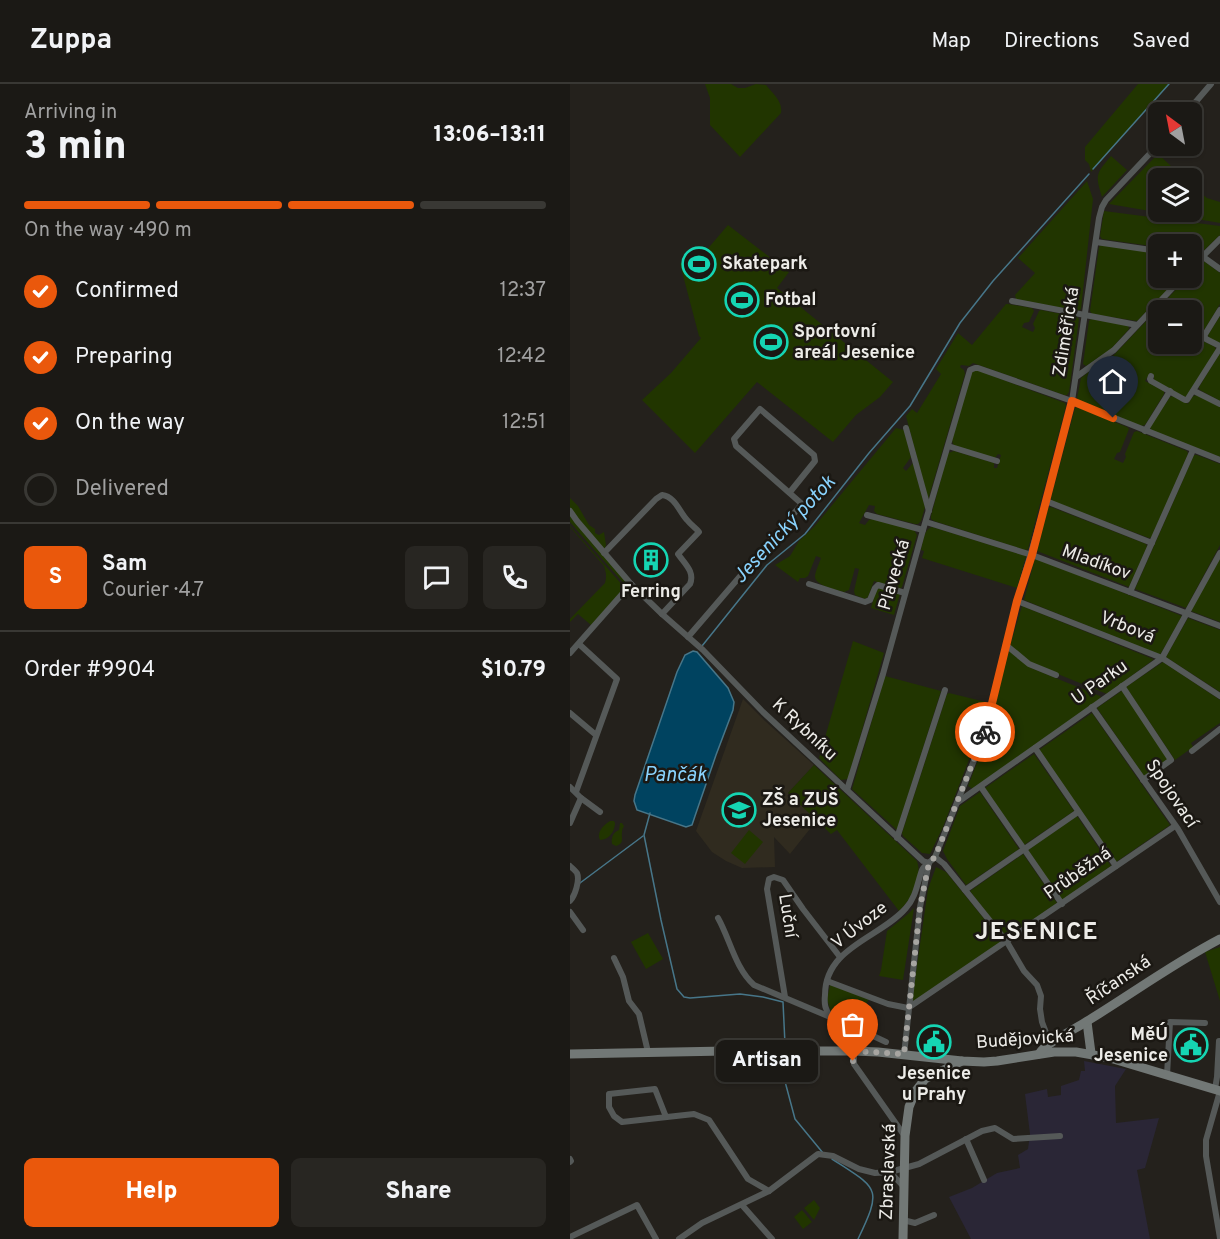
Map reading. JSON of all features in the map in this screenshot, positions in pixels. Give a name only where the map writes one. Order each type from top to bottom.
[{"type":"main road","name":"Říčanská","points":[[1039,1054],[1050,1043],[1087,1022],[1158,974],[1220,939]]},
{"type":"main road","points":[[1087,1022],[1090,1053]]},
{"type":"main road","name":"Budějovická","points":[[570,1054],[854,1051],[962,1061],[997,1061],[1069,1051],[1090,1053],[1218,1090]]},
{"type":"main road","name":"Zbraslavská","points":[[903,1239],[905,1136],[909,1107],[915,1092],[925,1079],[962,1061]]},
{"type":"street","points":[[1196,102],[1211,84]]},
{"type":"street","name":"Zdiměřická","points":[[935,857],[985,733],[1017,601],[1032,555],[1072,401],[1102,207],[1148,156]]},
{"type":"street","points":[[1220,239],[1202,256],[1220,268]]},
{"type":"street","points":[[1096,242],[1148,250]]},
{"type":"street","points":[[1076,377],[1114,350],[1172,288]]},
{"type":"street","points":[[1012,301],[1137,325]]},
{"type":"street","points":[[1151,376],[1151,381],[1187,400],[1220,347],[1204,336],[1220,310]]},
{"type":"street","name":"Plavecká","points":[[848,790],[969,372],[973,368],[978,368],[1072,401]]},
{"type":"street","points":[[1144,431],[1170,391]]},
{"type":"street","points":[[1194,391],[1220,404]]},
{"type":"street","points":[[1072,401],[1220,460]]},
{"type":"street","points":[[688,637],[802,504],[736,446],[735,440],[760,409],[814,455],[815,462],[790,492]]},
{"type":"street","points":[[906,428],[929,511]]},
{"type":"street","points":[[948,446],[997,461]]},
{"type":"street","points":[[1130,592],[1193,450]]},
{"type":"street","points":[[604,553],[656,499],[662,495],[668,496],[676,504],[699,532],[678,554],[691,571],[690,584],[662,614]]},
{"type":"street","points":[[1046,501],[1152,543]]},
{"type":"street","name":"K Rybníku","points":[[570,511],[631,584],[897,838],[923,861],[929,863]]},
{"type":"street","points":[[867,515],[923,530]]},
{"type":"street","name":"Mladíkov","points":[[926,522],[1032,555],[1220,626]]},
{"type":"street","name":"U Parku","points":[[957,802],[1162,658],[1220,553]]},
{"type":"street","points":[[570,653],[631,584]]},
{"type":"street","points":[[809,584],[865,602],[870,600],[878,585],[905,593]]},
{"type":"street","name":"Vrbová","points":[[1017,601],[1162,658],[1220,696]]},
{"type":"street","points":[[579,644],[617,679],[573,790],[600,812]]},
{"type":"street","points":[[1006,645],[1029,664],[1056,675]]},
{"type":"street","points":[[1122,686],[1171,760],[1143,780]]},
{"type":"street","points":[[897,838],[945,690]]},
{"type":"street","name":"Spojovací","points":[[1092,707],[1175,826],[1220,902]]},
{"type":"street","points":[[570,713],[596,735]]},
{"type":"street","points":[[1192,751],[1220,729]]},
{"type":"street","points":[[1035,748],[1116,866]]},
{"type":"street","points":[[981,787],[1062,904]]},
{"type":"street","points":[[570,823],[581,798]]},
{"type":"street","points":[[965,890],[1078,812]]},
{"type":"street","name":"Průběžná","points":[[909,1008],[1175,826]]},
{"type":"street","points":[[904,1054],[920,907],[929,863],[935,857],[944,864],[1007,942],[1024,971],[1037,985],[1041,996],[1042,1022],[1050,1043]]},
{"type":"street","name":"V Úvoze","points":[[826,981],[840,957],[905,910],[916,894],[923,868],[929,863]]},
{"type":"street","points":[[570,866],[578,873],[575,896],[570,901]]},
{"type":"street","name":"Luční","points":[[785,997],[767,889],[769,879],[774,877],[783,880],[840,957]]},
{"type":"street","points":[[570,912],[583,930]]},
{"type":"street","points":[[718,918],[733,952],[751,982],[758,988],[785,997],[886,1042]]},
{"type":"street","points":[[614,958],[623,977],[629,1001],[639,1014],[648,1053]]},
{"type":"street","points":[[831,1017],[824,1002],[826,981],[888,1004],[909,1008]]},
{"type":"street","points":[[1167,1075],[1170,1022],[1205,1023]]},
{"type":"street","points":[[854,1027],[854,1064],[905,1136]]},
{"type":"street","points":[[1219,1041],[1218,1090],[1206,1140],[1206,1156],[1220,1238]]},
{"type":"street","points":[[666,1117],[656,1089],[609,1094],[609,1107],[614,1116],[622,1122],[694,1114],[709,1120],[748,1179],[769,1191]]},
{"type":"street","points":[[679,1239],[702,1223],[769,1191],[818,1155],[833,1156],[859,1169],[875,1173],[890,1172],[919,1164],[982,1131],[995,1128],[1013,1139],[1060,1136]]},
{"type":"street","points":[[966,1139],[984,1180]]},
{"type":"street","points":[[890,1172],[904,1187]]},
{"type":"street","points":[[570,1238],[637,1205],[656,1239]]},
{"type":"street","points":[[742,1205],[772,1239]]},
{"type":"street","points":[[903,1220],[915,1223],[934,1215]]},
{"type":"shaded area","points":[[743,699],[814,765],[788,793],[817,820],[790,854],[774,837],[775,867],[742,868],[726,861],[712,852],[696,831]]},
{"type":"shaded area","points":[[1084,1061],[1126,1069],[1115,1086],[1116,1123],[1159,1118],[1145,1168],[1137,1170],[1150,1239],[971,1239],[949,1197],[972,1188],[997,1173],[1020,1168],[1018,1155],[1028,1149],[1030,1134],[1025,1094],[1047,1089],[1048,1097],[1061,1095],[1061,1086],[1079,1080],[1081,1071],[1085,1071]]},
{"type":"green space","points":[[705,84],[731,84],[738,88],[756,84],[766,85],[779,101],[781,113],[740,157],[710,125],[710,98]]},
{"type":"green space","points":[[1138,84],[1169,84],[1153,102],[1148,102],[1148,108],[1091,172],[1085,160],[1085,147]]},
{"type":"green space","points":[[1111,156],[1127,170],[1102,197],[1098,175]]},
{"type":"green space","points":[[1156,156],[1160,156],[1173,168],[1148,168],[1148,211],[1109,204]]},
{"type":"green space","points":[[1087,181],[1093,199],[1081,309],[1078,311],[1016,299],[1015,295],[1035,273],[1018,258]]},
{"type":"green space","points":[[1202,194],[1220,202],[1220,223],[1202,220]]},
{"type":"green space","points":[[1104,211],[1148,217],[1148,222],[1189,222],[1220,226],[1220,235],[1202,252],[1202,234],[1148,234],[1148,246],[1102,239],[1100,236]]},
{"type":"green space","name":"Sportovní areál Jesenice","points":[[728,225],[789,272],[777,288],[893,382],[880,397],[856,415],[833,442],[757,382],[695,453],[642,400],[671,373],[701,338],[680,264],[695,249],[704,253]]},
{"type":"green space","points":[[1101,245],[1148,252],[1148,288],[1169,288],[1158,300],[1148,300],[1148,310],[1137,321],[1092,314],[1090,311]]},
{"type":"green space","points":[[1202,262],[1220,273],[1220,304],[1203,332],[1202,300],[1166,300],[1178,288],[1202,288]]},
{"type":"green space","points":[[1006,304],[1032,308],[1034,311],[1029,322],[1024,323],[1022,327],[1033,332],[1035,328],[1033,324],[1041,310],[1079,319],[1069,392],[1064,395],[973,363],[969,366],[961,365],[965,374],[928,500],[906,416],[912,409],[917,413],[941,374],[936,369],[958,333],[972,345]]},
{"type":"green space","points":[[1220,316],[1220,343],[1209,338],[1208,335]]},
{"type":"green space","points":[[1091,319],[1128,325],[1129,329],[1109,351],[1086,366],[1083,364]]},
{"type":"green space","points":[[1148,319],[1148,354],[1202,354],[1202,340],[1215,347],[1216,351],[1188,396],[1185,397],[1154,380],[1154,375],[1150,373],[1145,381],[1164,391],[1164,394],[1145,425],[1141,426],[1077,398],[1081,378],[1113,356]]},
{"type":"green space","points":[[1220,353],[1220,401],[1200,390],[1199,387]]},
{"type":"green space","points":[[977,370],[1065,403],[1066,406],[1028,549],[1025,550],[931,519],[948,453],[954,451],[994,463],[994,468],[997,468],[1001,455],[998,454],[995,458],[955,446],[952,440],[971,373]]},
{"type":"green space","points":[[1197,395],[1220,407],[1220,457],[1151,430],[1150,427],[1170,397],[1173,396],[1188,404],[1193,396]]},
{"type":"green space","points":[[1077,407],[1129,429],[1120,452],[1114,459],[1123,463],[1134,432],[1137,431],[1187,451],[1188,454],[1152,537],[1149,538],[1052,501]]},
{"type":"green space","points":[[896,428],[904,430],[911,457],[903,468],[906,471],[913,463],[925,507],[921,521],[915,524],[877,514],[874,511],[875,506],[869,505],[859,523],[865,525],[872,519],[914,530],[917,535],[902,587],[899,589],[874,581],[865,599],[855,595],[854,591],[859,569],[855,568],[849,590],[844,592],[827,587],[816,580],[815,575],[821,558],[816,556],[808,576],[800,578],[798,582],[775,565],[790,556],[799,541],[814,527]]},
{"type":"green space","points":[[1194,455],[1220,464],[1220,545],[1186,608],[1135,589]]},
{"type":"green space","points":[[570,498],[578,506],[589,525],[595,529],[595,533],[599,535],[604,532],[605,548],[572,511]]},
{"type":"green space","points":[[1051,507],[1146,544],[1147,547],[1129,587],[1037,551],[1048,508]]},
{"type":"green space","points":[[570,515],[626,581],[626,586],[570,522]]},
{"type":"green space","points":[[570,526],[625,588],[591,625],[578,614],[570,622],[570,619],[605,583],[606,573],[604,566]]},
{"type":"green space","points":[[932,527],[1026,556],[1017,588],[922,558],[924,536]]},
{"type":"green space","points":[[1035,558],[1182,616],[1160,655],[1024,600]]},
{"type":"green space","points":[[1220,558],[1220,622],[1191,611]]},
{"type":"green space","points":[[879,588],[900,594],[894,615],[871,608],[876,590]]},
{"type":"green space","points":[[1022,606],[1153,660],[1107,694],[1033,664],[1010,646]]},
{"type":"green space","points":[[1188,618],[1220,630],[1220,692],[1166,657]]},
{"type":"green space","points":[[853,641],[884,653],[848,779],[841,780],[819,758]]},
{"type":"green space","points":[[1009,650],[1031,668],[1101,698],[973,789],[968,786],[987,737]]},
{"type":"green space","points":[[1163,662],[1220,700],[1220,723],[1191,743],[1193,747],[1175,760],[1126,687]]},
{"type":"green space","points":[[885,676],[941,691],[897,830],[852,789]]},
{"type":"green space","points":[[1123,690],[1168,759],[1144,776],[1097,708]]},
{"type":"green space","points":[[949,693],[987,704],[982,724],[978,723],[977,726],[981,728],[979,734],[943,827],[930,854],[922,853],[902,833]]},
{"type":"green space","points":[[1092,713],[1170,825],[1116,862],[1039,750]]},
{"type":"green space","points":[[1034,754],[1074,811],[1024,845],[985,788]]},
{"type":"green space","points":[[814,765],[917,861],[918,874],[915,888],[899,911],[837,830],[831,834],[788,793]]},
{"type":"green space","points":[[980,792],[1019,849],[966,885],[943,851],[960,806]]},
{"type":"green space","points":[[1077,816],[1111,866],[1062,900],[1028,850]]},
{"type":"green space","points":[[610,821],[615,823],[613,832],[609,837],[600,840],[601,829]]},
{"type":"green space","points":[[620,823],[624,826],[622,840],[621,844],[616,846],[612,844],[612,837],[619,830]]},
{"type":"green space","points":[[749,830],[763,842],[745,864],[731,853]]},
{"type":"green space","points":[[1023,854],[1057,903],[1006,938],[970,891]]},
{"type":"green space","points":[[936,867],[946,872],[1002,941],[914,1001],[912,1000],[928,889]]},
{"type":"green space","points":[[914,908],[903,980],[879,976],[887,931]]},
{"type":"green space","points":[[648,933],[663,959],[646,969],[631,942]]},
{"type":"green space","points":[[1220,947],[1220,1001],[1205,952]]},
{"type":"green space","points":[[830,985],[869,999],[856,1025],[831,1012],[827,999]]},
{"type":"green space","points":[[814,1200],[820,1208],[814,1220],[804,1208]]},
{"type":"green space","points":[[802,1210],[812,1222],[803,1229],[794,1217]]},
{"type":"water","name":"Pančák","points":[[693,651],[697,652],[728,688],[734,702],[692,825],[686,827],[637,810],[634,801],[677,672],[685,655]]},
{"type":"waterway","name":"Jesenický potok","points":[[1093,169],[1169,84]]},
{"type":"waterway","name":"Jesenický potok","points":[[702,646],[767,565],[805,534],[869,453],[910,406],[960,323],[993,281],[1089,174]]},
{"type":"waterway","name":"Jesenický potok","points":[[650,813],[644,835],[677,989],[684,997],[690,998],[740,994],[783,1002],[785,1044]]},
{"type":"waterway","points":[[580,883],[643,836]]},
{"type":"waterway","name":"Jesenický potok","points":[[784,1058],[783,1074],[795,1119],[823,1153]]},
{"type":"waterway","name":"Jesenický potok","points":[[832,1159],[859,1177],[872,1191],[871,1209],[858,1239]]},
{"type":"way so far","points":[[853,1061],[854,1051],[904,1054],[920,907],[929,863],[935,857],[985,732]]},
{"type":"place","name":"Skatepark","points":[[699,264]]},
{"type":"place","name":"Fotbal","points":[[742,300]]},
{"type":"place","name":"Sportovní areál Jesenice","points":[[771,342]]},
{"type":"place","name":"Ferring","points":[[651,560]]},
{"type":"place","name":"ZŠ a ZUŠ Jesenice","points":[[739,810]]},
{"type":"place","name":"Jesenice u Prahy","points":[[934,1042]]},
{"type":"place","name":"MěÚ Jesenice","points":[[1191,1045]]},
{"type":"place","name":"Artisan","points":[[853,1061]]},
{"type":"district","name":"JESENICE","points":[[1037,933]]},
{"type":"route","points":[[985,732],[1017,601],[1032,555],[1072,401],[1113,418]]}]
